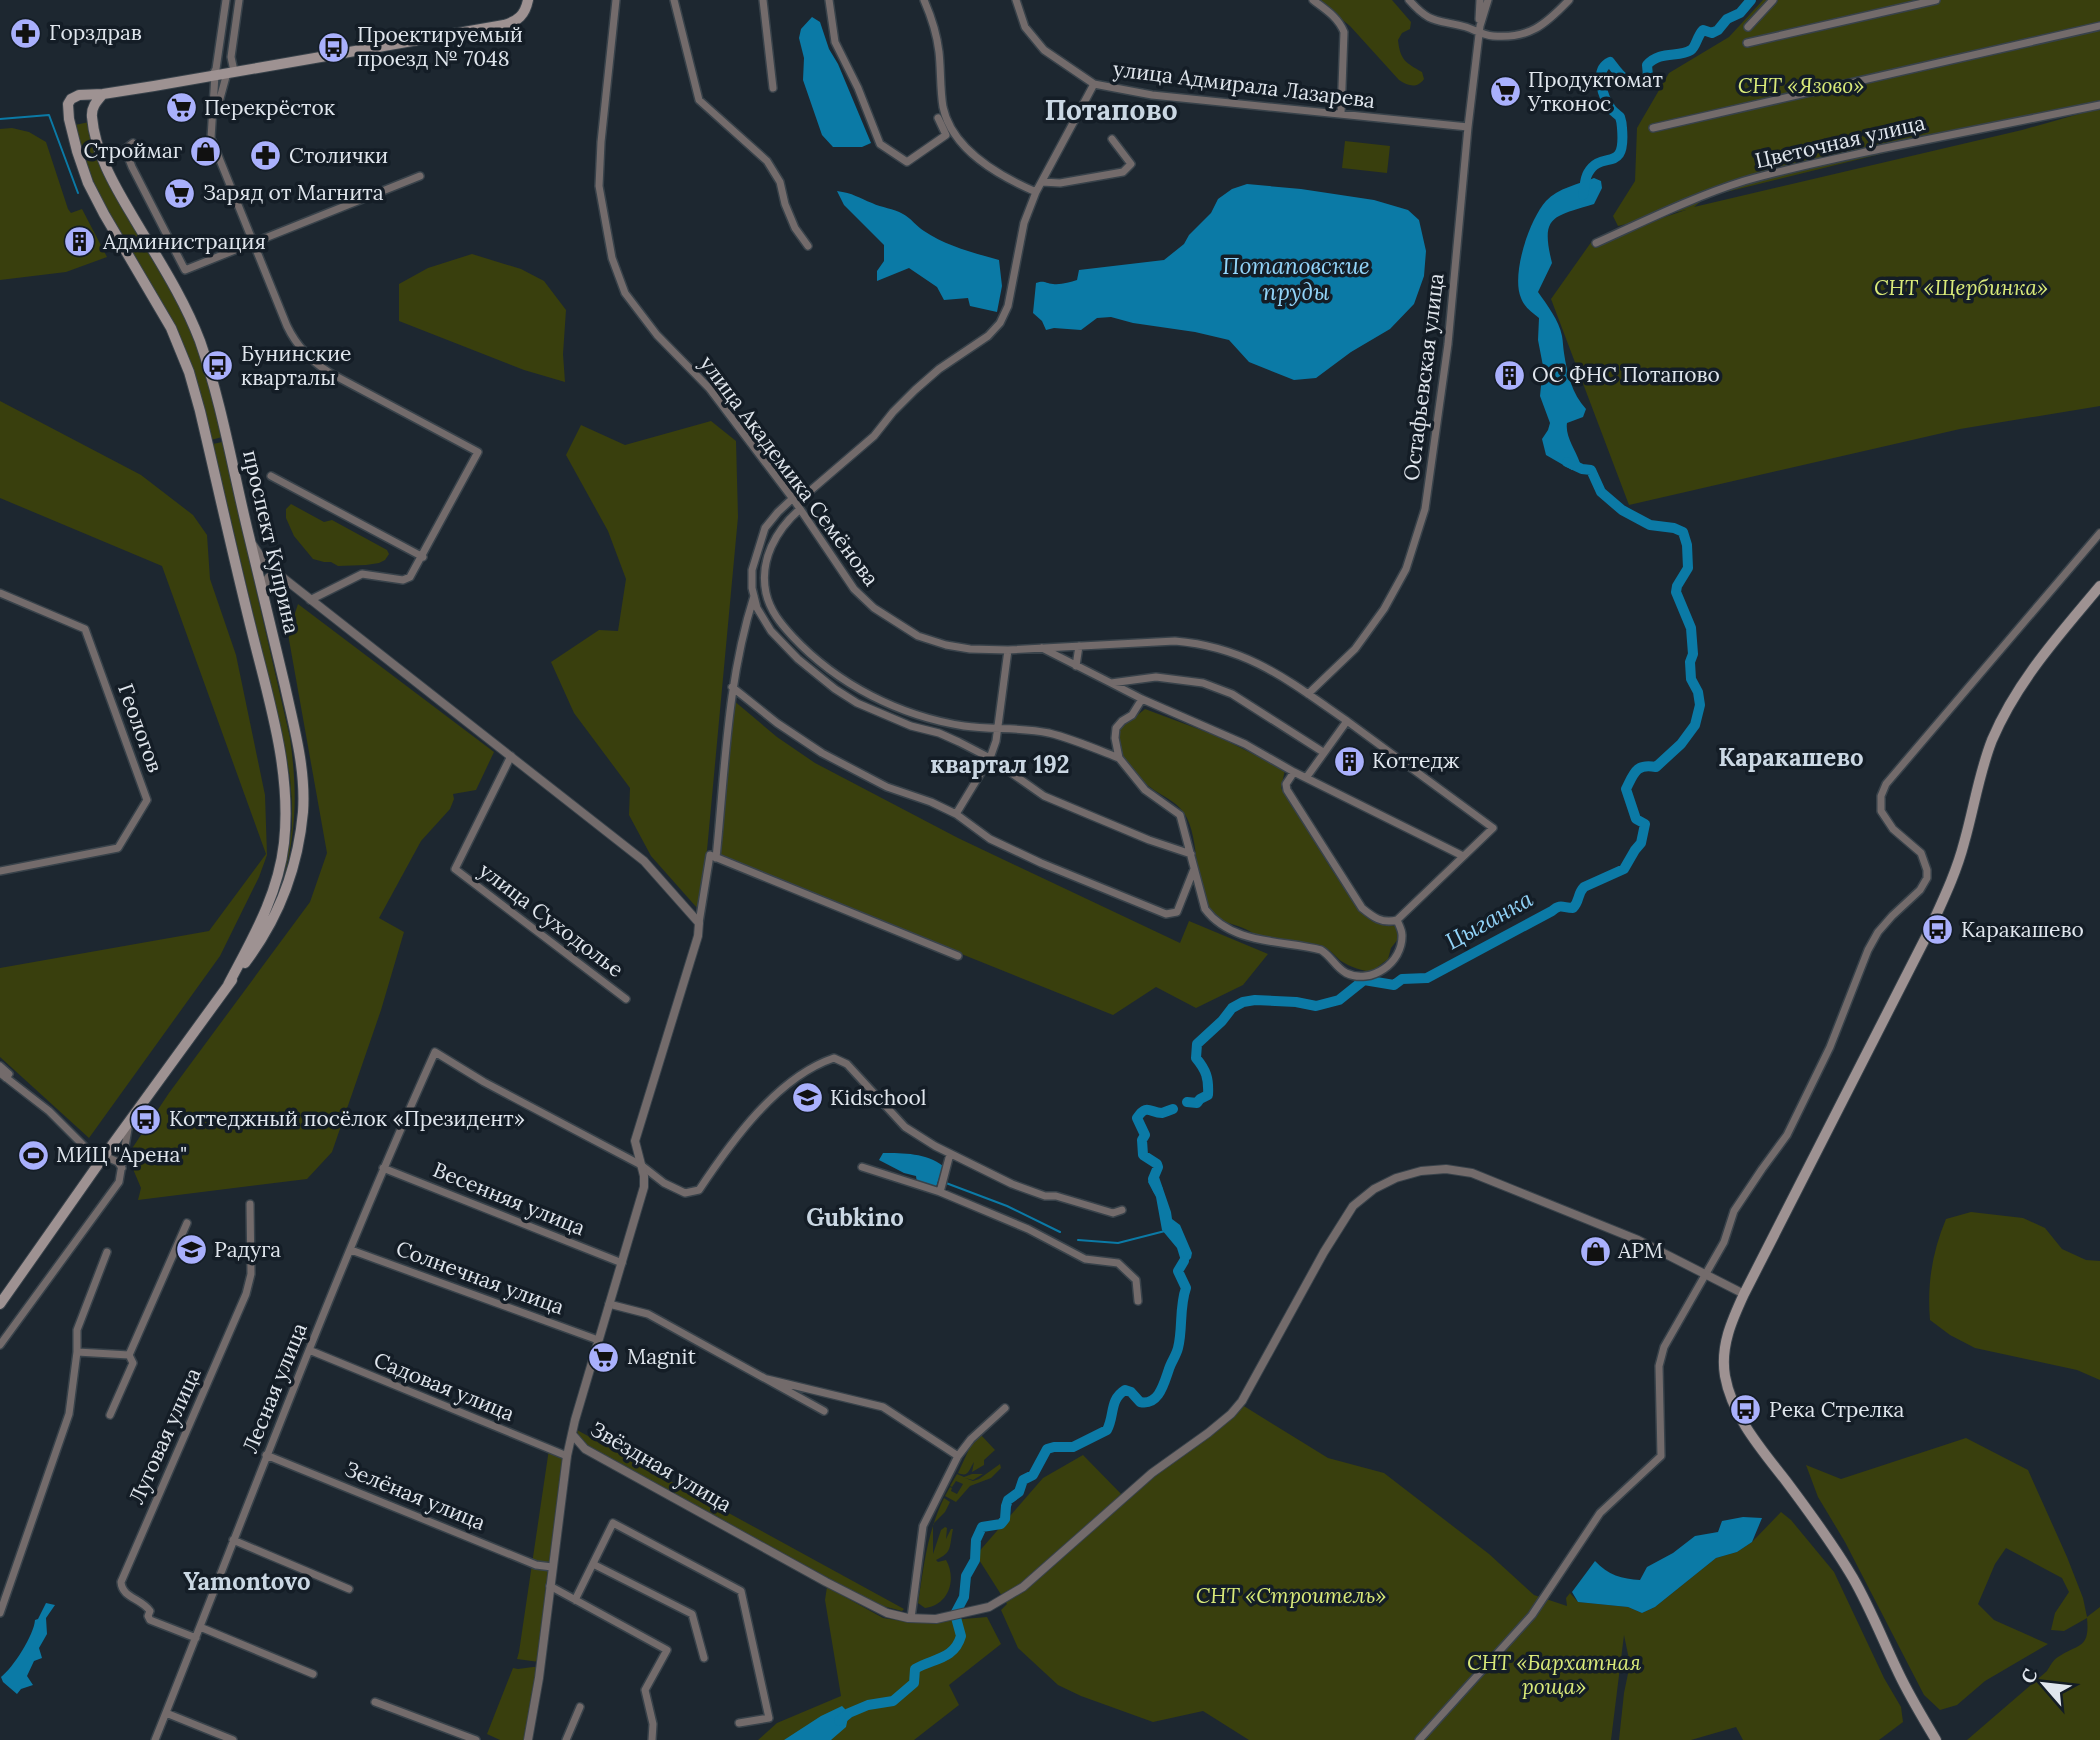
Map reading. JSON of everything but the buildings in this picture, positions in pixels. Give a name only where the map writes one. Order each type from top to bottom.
[{"type":"main road","points":[[76,96],[154,86],[504,25],[520,18],[528,0]]},
{"type":"main road","points":[[92,116],[96,103],[103,94]]},
{"type":"main road","name":"проспект Куприна","points":[[76,96],[68,104],[70,123],[88,184],[168,322],[189,372],[277,736],[286,806],[284,843],[278,876],[269,906],[228,985]]},
{"type":"main road","name":"проспект Куприна","points":[[0,1304],[261,940],[278,910],[289,881],[299,848],[303,809],[298,740],[218,405],[200,342],[174,287],[108,172],[92,116]]},
{"type":"main road","points":[[1936,1740],[1903,1682],[1853,1578],[1813,1517],[1756,1441],[1740,1414],[1725,1374],[1724,1350],[1730,1325],[1744,1294],[1947,891],[1964,845],[1978,783],[1989,750],[2012,698],[2038,660],[2100,586]]},
{"type":"street","points":[[226,0],[214,75],[211,138],[287,327],[311,360],[330,373],[478,452],[414,573],[406,580],[362,574],[310,600]]},
{"type":"street","points":[[211,130],[230,72],[239,0]]},
{"type":"street","name":"улица Академика Семёнова","points":[[616,0],[599,186],[612,258],[625,293],[657,335],[709,388],[796,503],[854,589],[874,608],[918,636],[946,645],[1008,650],[1175,641],[1199,643],[1236,653],[1270,668],[1493,828],[1463,856]]},
{"type":"street","points":[[674,0],[699,100],[766,161],[780,182],[795,228],[808,246]]},
{"type":"street","points":[[764,0],[773,88]]},
{"type":"street","points":[[829,0],[835,41],[858,88],[880,144],[907,162],[946,135],[938,118]]},
{"type":"street","points":[[924,0],[939,50],[943,108],[952,131],[961,145],[990,167],[1036,192]]},
{"type":"street","name":"улица Адмирала Лазарева","points":[[1016,0],[1025,27],[1044,50],[1094,85],[1152,96],[1468,127]]},
{"type":"street","points":[[1313,0],[1335,16],[1344,32],[1341,114]]},
{"type":"street","points":[[1409,0],[1425,17],[1480,29],[1493,36],[1524,34],[1550,20],[1569,0]]},
{"type":"street","name":"Остафьевская улица","points":[[1480,0],[1480,29]]},
{"type":"street","name":"Остафьевская улица","points":[[1308,694],[1355,649],[1384,609],[1406,569],[1424,509],[1448,344],[1480,29],[1488,0]]},
{"type":"street","points":[[1748,27],[1773,0]]},
{"type":"street","points":[[1747,43],[1937,0]]},
{"type":"street","points":[[1653,128],[2100,26]]},
{"type":"street","points":[[1094,85],[1036,192],[1024,223],[1008,306],[1000,323],[988,336],[931,376],[893,412],[874,436],[796,503],[778,512],[765,528],[752,570],[754,595],[757,608],[771,631],[798,659],[857,703],[911,726],[939,733],[990,758],[1044,796],[1149,840],[1191,854]]},
{"type":"street","name":"проспект Куприна","points":[[76,96],[87,101],[92,116]]},
{"type":"street","name":"Цветочная улица","points":[[1596,243],[1695,199],[1802,165],[2100,105]]},
{"type":"street","points":[[1042,182],[1060,183],[1122,172],[1131,164],[1112,139]]},
{"type":"street","points":[[133,143],[125,149],[132,167],[185,270],[420,176]]},
{"type":"street","points":[[271,477],[423,557]]},
{"type":"street","points":[[796,503],[776,534],[765,571],[768,603],[781,624],[806,650],[842,679],[863,692],[915,714],[963,726],[1047,733],[1119,758]]},
{"type":"street","points":[[1419,1740],[1532,1615],[1600,1513],[1661,1456],[1659,1366],[1664,1347],[1724,1242],[1734,1211],[1787,1135],[1830,1047],[1868,950],[1878,932],[1920,890],[1927,878],[1921,853],[1893,830],[1881,811],[1881,796],[1886,785],[2100,533]]},
{"type":"street","points":[[249,536],[263,560],[310,600],[645,861],[699,923]]},
{"type":"street","points":[[263,593],[269,577],[282,577]]},
{"type":"street","name":"Геологов","points":[[0,593],[86,629],[147,800],[118,848],[0,871]]},
{"type":"street","points":[[716,858],[732,687],[742,633],[754,595]]},
{"type":"street","points":[[1076,666],[1079,646]]},
{"type":"street","points":[[1042,648],[1142,699],[1245,744],[1294,772],[1463,856],[1396,920],[1380,920],[1362,908],[1287,790],[1286,784],[1294,772]]},
{"type":"street","points":[[956,814],[990,758],[998,730],[1008,650]]},
{"type":"street","points":[[1111,682],[1156,677],[1203,683],[1232,694],[1324,752]]},
{"type":"street","points":[[732,687],[777,723],[822,753],[887,787],[956,814],[990,839],[1031,859],[1166,914],[1177,912],[1194,869]]},
{"type":"street","points":[[1142,699],[1132,715],[1116,728],[1119,758],[1145,790],[1181,815],[1205,909],[1213,919],[1230,929],[1262,941],[1321,950],[1342,971],[1362,976],[1383,971],[1394,960],[1402,933],[1396,920]]},
{"type":"street","points":[[1306,778],[1347,721]]},
{"type":"street","name":"улица Суходолье","points":[[511,756],[455,869],[626,999]]},
{"type":"street","points":[[572,1434],[644,1187],[644,1176],[635,1141],[698,936],[710,855],[958,956]]},
{"type":"street","name":"Лесная улица","points":[[155,1740],[266,1455],[383,1168],[435,1052],[484,1082],[641,1165]]},
{"type":"street","points":[[641,1165],[664,1183],[685,1193],[699,1189],[732,1140],[761,1109],[800,1075],[834,1058],[847,1064],[905,1127],[950,1154],[1012,1184],[1045,1196],[1056,1196],[1113,1213],[1122,1210]]},
{"type":"street","points":[[0,1066],[9,1074],[3,1075]]},
{"type":"street","points":[[3,1075],[49,1111],[86,1148],[118,1162],[122,1168]]},
{"type":"street","points":[[0,1345],[115,1188],[121,1175],[129,1121]]},
{"type":"street","points":[[940,1192],[950,1154]]},
{"type":"street","points":[[862,1167],[940,1192],[1028,1229],[1086,1259],[1118,1263],[1136,1280],[1138,1301]]},
{"type":"street","name":"Весенняя улица","points":[[383,1168],[622,1263]]},
{"type":"street","name":"Звёздная улица","points":[[572,1434],[585,1448],[826,1582],[887,1613],[936,1619],[989,1607],[1023,1587],[1152,1473],[1231,1414],[1242,1401],[1324,1252],[1353,1206],[1374,1189],[1396,1178],[1421,1171],[1446,1169],[1472,1173],[1638,1240],[1744,1294]]},
{"type":"street","points":[[644,1187],[651,1183],[664,1183]]},
{"type":"street","name":"Луговая улица","points":[[195,1638],[150,1620],[150,1611],[124,1593],[121,1581],[246,1294],[251,1274],[250,1204]]},
{"type":"street","points":[[129,1355],[187,1223]]},
{"type":"street","name":"Солнечная улица","points":[[351,1250],[598,1340]]},
{"type":"street","points":[[0,1613],[69,1414],[77,1330],[107,1252]]},
{"type":"street","points":[[609,1304],[648,1314],[824,1411]]},
{"type":"street","name":"Садовая улица","points":[[309,1350],[567,1457]]},
{"type":"street","points":[[77,1352],[129,1355]]},
{"type":"street","points":[[110,1415],[133,1363],[129,1355]]},
{"type":"street","points":[[767,1379],[883,1407],[958,1456]]},
{"type":"street","points":[[911,1618],[923,1526],[958,1456],[971,1439],[1005,1408]]},
{"type":"street","name":"Звёздная улица","points":[[528,1740],[572,1434]]},
{"type":"street","points":[[567,1457],[585,1448]]},
{"type":"street","name":"Зелёная улица","points":[[266,1455],[536,1564],[552,1567]]},
{"type":"street","points":[[575,1600],[613,1523],[741,1591],[769,1718],[738,1723]]},
{"type":"street","points":[[233,1541],[349,1589]]},
{"type":"street","points":[[593,1564],[692,1614],[704,1658]]},
{"type":"street","points":[[550,1586],[667,1650],[645,1690],[653,1724],[652,1740]]},
{"type":"street","points":[[200,1627],[313,1674]]},
{"type":"street","points":[[375,1702],[476,1740]]},
{"type":"street","points":[[566,1740],[580,1707]]},
{"type":"street","points":[[166,1713],[233,1740]]},
{"type":"green space","points":[[1318,0],[1392,0],[1411,22],[1410,29],[1402,33],[1398,40],[1402,57],[1422,72],[1424,79],[1412,86],[1399,80],[1350,26]]},
{"type":"green space","name":"СНТ «Щербинка»","points":[[1763,0],[2100,0],[2100,100],[1706,197],[1694,207],[2022,130],[2100,108],[2100,406],[1960,429],[1629,505],[1551,299],[1592,241],[1686,210],[1618,226],[1613,216],[1635,181],[1637,128],[1669,73],[1729,37]]},
{"type":"green space","points":[[89,122],[186,318],[206,372],[222,437],[211,440],[187,354],[164,306],[119,233],[97,188],[75,125]]},
{"type":"green space","points":[[12,128],[29,132],[46,142],[68,209],[71,213],[82,209],[107,257],[66,272],[0,280],[0,129]]},
{"type":"green space","points":[[1345,141],[1390,146],[1387,173],[1342,168]]},
{"type":"green space","points":[[472,254],[521,269],[544,281],[566,310],[563,354],[565,382],[524,370],[399,321],[399,284],[428,268]]},
{"type":"green space","points":[[0,401],[141,475],[193,515],[207,535],[210,579],[236,655],[265,795],[267,855],[220,956],[89,1138],[0,1057],[0,968],[209,931],[266,854],[162,566],[0,498]]},
{"type":"green space","points":[[711,421],[736,441],[738,517],[702,904],[698,909],[651,856],[629,815],[630,788],[574,713],[551,662],[599,630],[618,631],[626,579],[608,531],[566,455],[581,425],[625,445]]},
{"type":"green space","points":[[222,442],[290,738],[294,808],[291,842],[284,877],[292,827],[290,777],[213,444]]},
{"type":"green space","points":[[291,504],[324,522],[332,520],[387,550],[389,554],[379,563],[366,565],[338,566],[313,559],[294,536],[286,518],[286,509]]},
{"type":"green space","points":[[298,604],[494,752],[476,790],[453,794],[450,809],[421,841],[379,918],[404,932],[381,1010],[332,1152],[307,1179],[138,1200],[141,1188],[133,1169],[131,1150],[169,1093],[310,902],[327,853],[288,634]]},
{"type":"green space","points":[[733,700],[777,737],[815,763],[958,838],[1180,943],[1189,921],[1268,954],[1243,985],[1196,1008],[1156,987],[1113,1015],[718,856]]},
{"type":"green space","points":[[1145,709],[1217,736],[1285,770],[1281,788],[1361,912],[1372,921],[1386,926],[1398,926],[1398,939],[1391,948],[1388,959],[1371,972],[1363,970],[1344,963],[1325,948],[1309,944],[1271,942],[1214,914],[1202,892],[1193,837],[1184,813],[1140,779],[1118,745],[1122,728]]},
{"type":"green space","points":[[1971,1212],[2023,1218],[2045,1228],[2062,1249],[2086,1260],[2100,1261],[2100,1380],[2077,1370],[1975,1348],[1950,1335],[1930,1320],[1932,1269],[1941,1231],[1946,1219]]},
{"type":"green space","name":"СНТ «Строитель»","points":[[1239,1403],[1328,1458],[1384,1473],[1489,1554],[1534,1595],[1567,1606],[1566,1598],[1570,1593],[1578,1602],[1628,1607],[1642,1613],[1655,1607],[1716,1558],[1737,1552],[1752,1542],[1781,1512],[1791,1520],[1834,1572],[1884,1678],[1901,1707],[1903,1722],[1879,1740],[1743,1740],[1736,1727],[1691,1740],[1619,1740],[1630,1664],[1624,1635],[1611,1740],[1249,1740],[1203,1711],[1153,1722],[1058,1685],[1018,1648],[1001,1610],[1007,1604],[976,1555],[1043,1478],[1083,1455],[1125,1498]]},
{"type":"green space","points":[[577,1430],[904,1609],[902,1611],[879,1605],[590,1448],[580,1442]]},
{"type":"green space","points":[[981,1435],[995,1450],[984,1460],[984,1465],[972,1472],[974,1462],[967,1474],[958,1473],[970,1447]]},
{"type":"green space","points":[[1966,1438],[2028,1470],[2067,1557],[2083,1598],[2087,1617],[2100,1607],[2100,1740],[1967,1740],[2047,1671],[2056,1658],[2085,1640],[2087,1618],[2064,1631],[2051,1630],[2055,1613],[2069,1592],[2062,1578],[2006,1548],[1995,1564],[1978,1604],[1994,1620],[2048,1644],[1985,1681],[1957,1705],[1940,1710],[1924,1695],[1845,1542],[1818,1497],[1806,1465],[1841,1479]]},
{"type":"green space","points":[[549,1449],[563,1454],[539,1662],[517,1659]]},
{"type":"green space","points":[[1000,1464],[1001,1468],[991,1478],[970,1486],[956,1502],[945,1496],[950,1487],[951,1491],[957,1494],[963,1484],[956,1481],[950,1486],[957,1474],[964,1477],[983,1474],[973,1480],[965,1478],[973,1481]]},
{"type":"green space","points":[[944,1498],[950,1502],[934,1523]]},
{"type":"green space","points":[[933,1526],[933,1554],[941,1530],[947,1528],[946,1539],[953,1529],[948,1551],[936,1560],[946,1560],[951,1583],[940,1602],[925,1608],[918,1603]]},
{"type":"green space","points":[[827,1587],[883,1618],[916,1623],[987,1617],[1001,1644],[949,1685],[959,1705],[914,1740],[758,1740],[777,1723],[841,1696],[825,1600]]},
{"type":"green space","points":[[538,1667],[527,1740],[500,1740],[487,1734],[513,1668]]},
{"type":"water","points":[[812,17],[820,22],[829,49],[871,143],[862,147],[833,147],[822,135],[803,80],[804,58],[799,38],[801,29]]},
{"type":"water","points":[[1594,178],[1601,181],[1602,188],[1594,204],[1560,216],[1553,220],[1549,227],[1552,263],[1538,292],[1558,324],[1571,383],[1586,409],[1583,417],[1567,423],[1569,438],[1580,463],[1572,470],[1546,455],[1542,439],[1550,423],[1540,396],[1543,366],[1538,340],[1539,318],[1522,301],[1518,276],[1528,234],[1546,201],[1563,190]]},
{"type":"water","name":"Потаповские пруды","points":[[1247,184],[1374,200],[1408,210],[1419,220],[1426,251],[1424,276],[1414,304],[1390,329],[1351,352],[1316,378],[1294,380],[1249,362],[1229,340],[1111,317],[1097,318],[1081,330],[1046,330],[1042,321],[1033,313],[1036,283],[1062,284],[1077,280],[1079,270],[1164,260],[1184,244],[1189,235],[1211,213],[1218,199],[1232,189]]},
{"type":"water","points":[[837,191],[899,212],[941,241],[999,260],[1002,286],[997,312],[970,306],[968,298],[944,300],[937,287],[909,268],[877,281],[877,271],[884,261],[884,245],[844,205]]},
{"type":"water","points":[[883,1153],[914,1155],[937,1162],[943,1166],[936,1187],[917,1183],[916,1176],[879,1160]]},
{"type":"water","points":[[1159,1177],[1172,1219],[1180,1225],[1192,1253],[1191,1258],[1178,1271],[1182,1264],[1177,1248],[1162,1230],[1156,1197],[1148,1182]]},
{"type":"water","points":[[1743,1517],[1762,1518],[1752,1542],[1737,1552],[1716,1558],[1655,1607],[1642,1613],[1628,1607],[1578,1602],[1572,1592],[1595,1561],[1616,1575],[1640,1580],[1647,1567],[1673,1553],[1695,1536],[1718,1532],[1722,1521]]},
{"type":"water","points":[[46,1603],[55,1605],[46,1618],[47,1634],[39,1648],[42,1658],[34,1661],[27,1676],[33,1685],[21,1689],[17,1694],[1,1677],[22,1651],[35,1620]]},
{"type":"water","points":[[842,1706],[849,1713],[846,1727],[831,1740],[784,1740],[821,1716]]},
{"type":"waterway","name":"Цыганка","points":[[1583,195],[1588,173],[1600,162],[1617,157],[1622,143],[1620,117],[1609,105],[1601,85],[1605,66],[1610,62],[1626,80],[1641,80],[1648,76],[1647,65],[1652,60],[1691,50],[1703,30],[1712,33],[1718,30],[1727,19],[1740,13],[1751,0]]},
{"type":"waterway","points":[[0,119],[49,115],[78,193]]},
{"type":"waterway","name":"Цыганка","points":[[1187,1102],[1197,1103],[1208,1095],[1206,1075],[1196,1058],[1197,1044],[1232,1008],[1255,1000],[1316,1006],[1339,1000],[1364,980],[1394,985],[1402,979],[1427,978],[1558,907],[1573,908],[1584,887],[1624,869],[1641,843],[1645,824],[1636,819],[1626,789],[1636,770],[1644,766],[1656,767],[1681,744],[1695,725],[1700,705],[1698,692],[1691,679],[1691,628],[1676,592],[1688,568],[1687,545],[1683,532],[1650,525],[1622,510],[1601,492],[1591,470],[1567,462]]},
{"type":"waterway","name":"Цыганка","points":[[1158,1190],[1153,1179],[1158,1167],[1143,1155],[1142,1140],[1145,1135],[1137,1118],[1146,1110],[1162,1113],[1173,1109]]},
{"type":"waterway","points":[[946,1183],[1007,1206],[1060,1232]]},
{"type":"waterway","points":[[1078,1240],[1118,1243],[1165,1231]]},
{"type":"waterway","name":"Цыганка","points":[[839,1721],[849,1713],[868,1705],[893,1701],[914,1683],[915,1669],[948,1654],[958,1644],[961,1636],[955,1614],[964,1597],[966,1576],[975,1560],[976,1540],[982,1527],[1001,1524],[1005,1519],[1008,1500],[1019,1492],[1023,1480],[1033,1475],[1047,1449],[1073,1447],[1107,1430],[1114,1403],[1125,1390],[1131,1392],[1140,1402],[1156,1397],[1163,1387],[1177,1351],[1186,1288],[1178,1271],[1184,1261]]},
{"type":"place","name":"Горздрав","points":[[26,33]]},
{"type":"place","name":"Проектируемый проезд № 7048","points":[[334,47]]},
{"type":"place","name":"Продуктомат Утконос","points":[[1505,92]]},
{"type":"place","name":"Перекрёсток","points":[[181,108]]},
{"type":"place","name":"Строймаг","points":[[205,151]]},
{"type":"place","name":"Столички","points":[[266,156]]},
{"type":"place","name":"Заряд от Магнита","points":[[180,193]]},
{"type":"place","name":"Администрация","points":[[80,242]]},
{"type":"place","name":"Бунинские кварталы","points":[[218,366]]},
{"type":"place","name":"ОС ФНС Потапово","points":[[1509,375]]},
{"type":"place","name":"Коттедж","points":[[1349,761]]},
{"type":"place","name":"Каракашево","points":[[1938,930]]},
{"type":"place","name":"Kidschool","points":[[807,1098]]},
{"type":"place","name":"Коттеджный посёлок «Президент»","points":[[146,1119]]},
{"type":"place","name":"МИЦ \"Арена\"","points":[[33,1155]]},
{"type":"place","name":"Радуга","points":[[191,1250]]},
{"type":"place","name":"АРМ","points":[[1595,1251]]},
{"type":"place","name":"Magnit","points":[[604,1357]]},
{"type":"place","name":"Река Стрелка","points":[[1746,1410]]},
{"type":"district","name":"Потапово","points":[[1111,110]]},
{"type":"district","name":"Каракашево","points":[[1791,758]]},
{"type":"district","name":"квартал 192","points":[[1000,765]]},
{"type":"district","name":"Gubkino","points":[[855,1218]]},
{"type":"district","name":"Yamontovo","points":[[247,1582]]},
{"type":"park label","name":"СНТ «Язово»","points":[[1801,86]]},
{"type":"park label","name":"СНТ «Бархатная роща»","points":[[1554,1675]]}]
